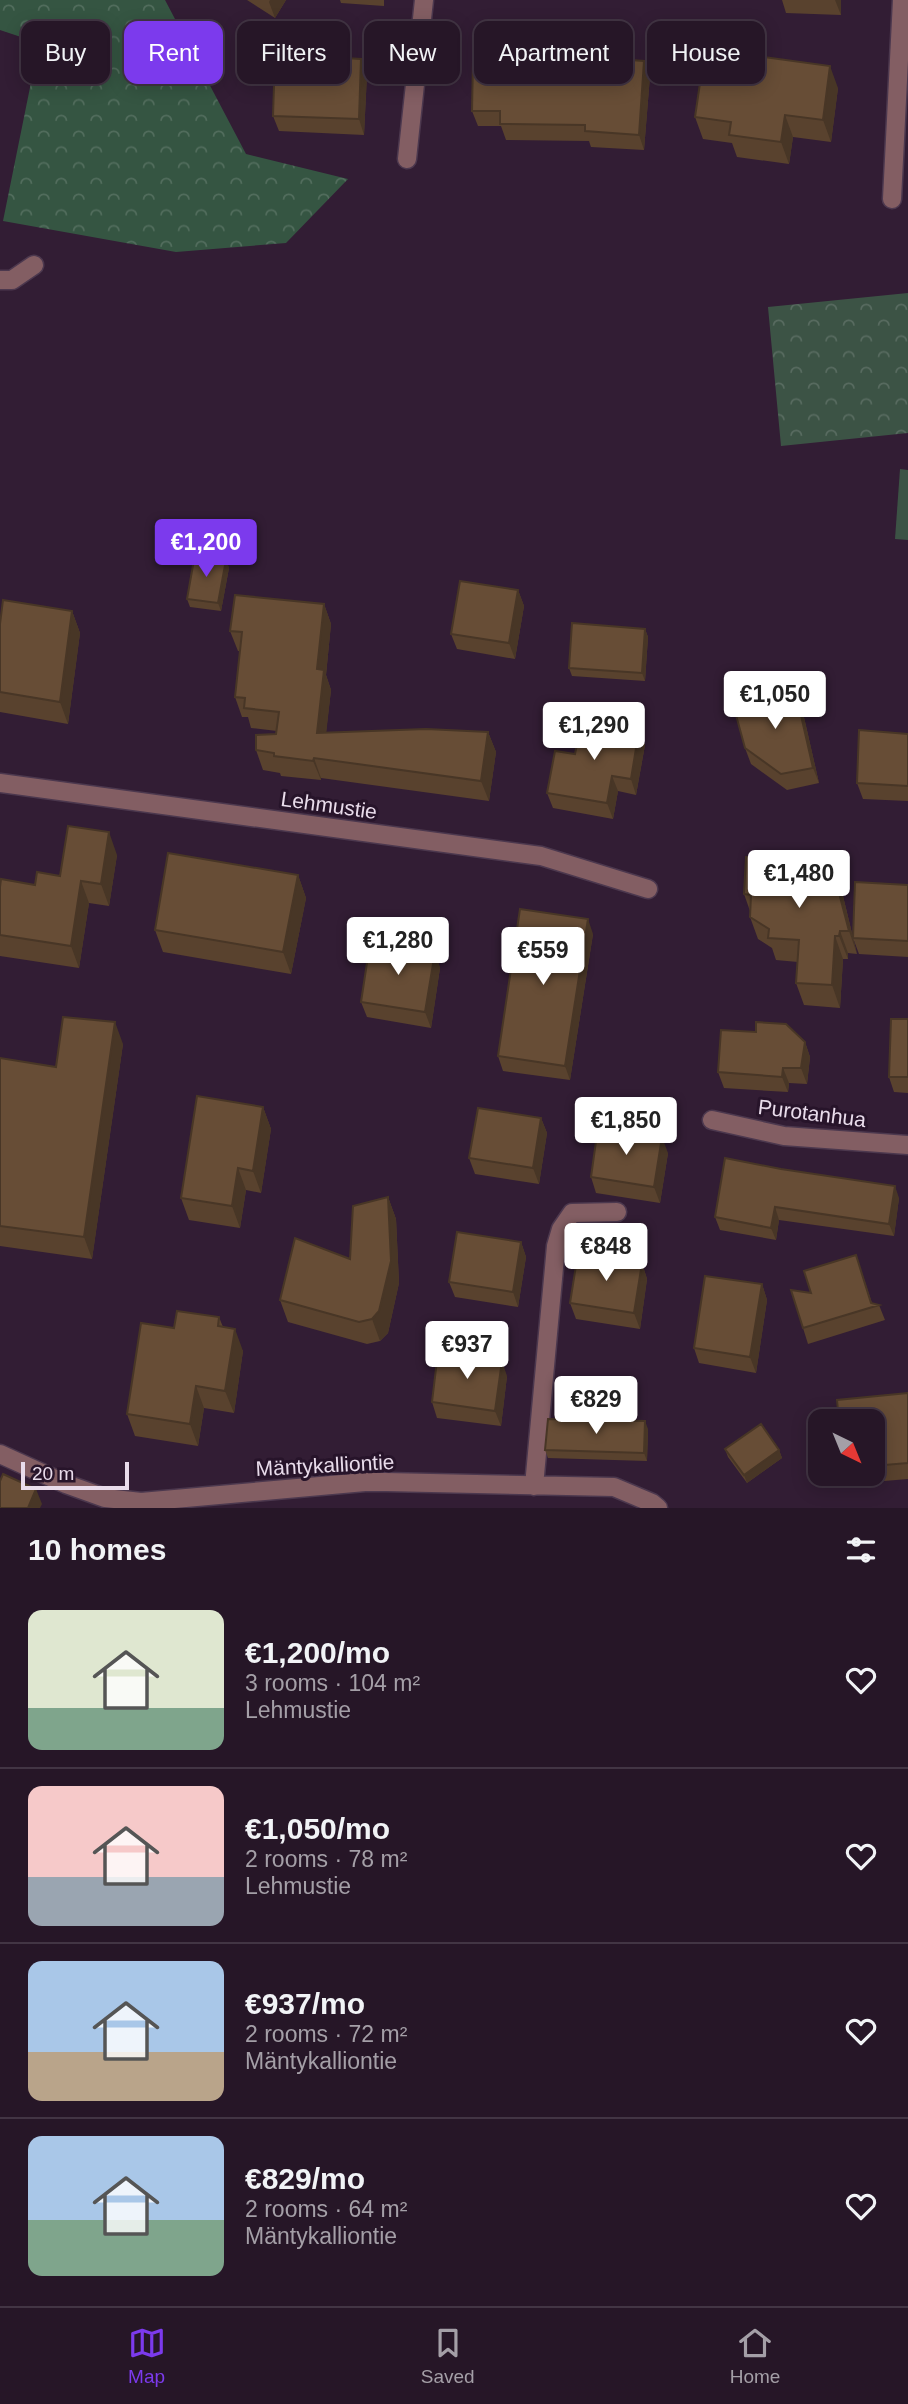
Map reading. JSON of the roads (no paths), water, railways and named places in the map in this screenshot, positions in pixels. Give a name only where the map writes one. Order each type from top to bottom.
[{"type":"street","points":[[407,159],[424,0]]},
{"type":"street","points":[[892,199],[902,0]]},
{"type":"street","points":[[0,280],[12,281],[34,265]]},
{"type":"street","name":"Lehmustie","points":[[0,783],[541,856],[648,889]]},
{"type":"street","name":"Purotanhua","points":[[712,1120],[784,1136],[908,1145]]},
{"type":"street","points":[[534,1486],[556,1246],[561,1229],[572,1213],[617,1212]]},
{"type":"street","name":"Mäntykalliontie","points":[[0,1454],[66,1484],[105,1498],[141,1502],[365,1482],[614,1487],[658,1508]]}]
